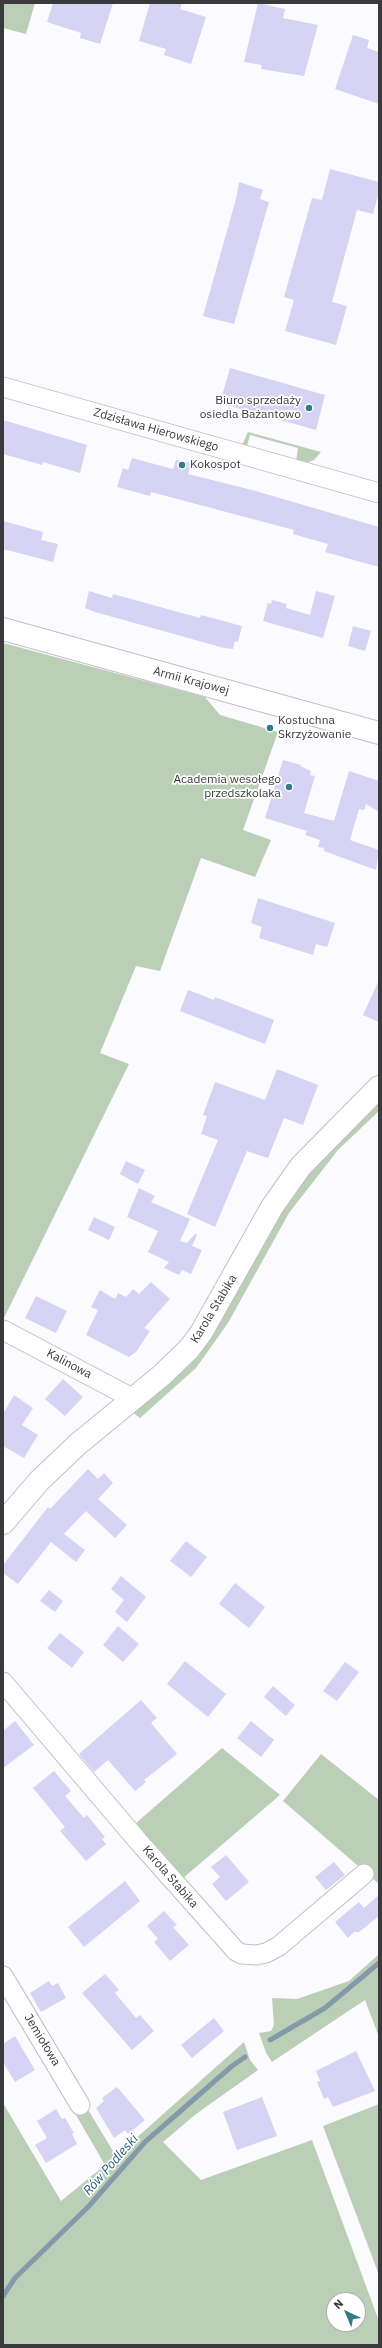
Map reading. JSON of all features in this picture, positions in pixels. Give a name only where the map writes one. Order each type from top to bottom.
[{"type":"street","name":"Zdzisława Hierowskiego","points":[[3,387],[379,493]]},
{"type":"street","name":"Armii Krajowej","points":[[3,629],[379,733]]},
{"type":"street","name":"Karola Stabika","points":[[3,1523],[46,1475],[78,1444],[134,1399],[167,1370],[201,1333],[272,1207],[301,1166],[379,1087]]},
{"type":"street","name":"Kalinowa","points":[[3,1330],[134,1399]]},
{"type":"street","name":"Karola Stabika","points":[[3,1682],[236,1951],[256,1956],[266,1953],[279,1946],[364,1874]]},
{"type":"street","name":"Jemiołowa","points":[[3,1976],[80,2105]]},
{"type":"green space","points":[[3,3],[35,3],[26,34],[3,28]]},
{"type":"green space","points":[[248,432],[321,452],[314,460],[309,462],[296,461],[298,448],[250,435],[247,446],[242,445]]},
{"type":"green space","points":[[3,643],[205,697],[220,715],[278,732],[243,830],[271,840],[255,877],[201,858],[160,971],[136,966],[100,1053],[129,1064],[3,1320]]},
{"type":"green space","points":[[379,1099],[379,1111],[338,1150],[289,1213],[228,1323],[196,1368],[140,1418],[131,1411],[316,1163]]},
{"type":"green space","points":[[222,1748],[280,1795],[182,1879],[135,1824]]},
{"type":"green space","points":[[321,1754],[379,1800],[379,1884],[283,1801]]},
{"type":"green space","points":[[379,1954],[379,2037],[365,2000],[272,2062],[266,2053],[259,2033],[271,2031],[274,2025],[272,1998],[297,1999],[349,1981]]},
{"type":"green space","points":[[244,2042],[250,2060],[258,2070],[196,2114],[163,2142],[201,2180],[312,2140],[379,2321],[379,2345],[3,2345],[3,2103],[61,2201],[105,2165],[76,2115],[87,2108],[116,2156]]},
{"type":"green space","points":[[379,2104],[379,2275],[323,2126]]},
{"type":"building","points":[[53,3],[113,3],[100,44],[80,38],[81,33],[47,22]]},
{"type":"building","points":[[150,3],[182,3],[180,9],[206,17],[191,64],[164,55],[166,49],[139,41]]},
{"type":"building","points":[[258,3],[285,9],[283,18],[318,25],[304,76],[261,69],[262,65],[244,62]]},
{"type":"building","points":[[353,35],[369,40],[367,48],[379,52],[379,104],[335,89]]},
{"type":"building","points":[[330,169],[379,182],[379,192],[373,214],[357,210],[332,302],[347,306],[336,345],[285,331],[294,300],[284,297],[312,198],[322,200]]},
{"type":"building","points":[[239,182],[263,190],[260,199],[269,202],[234,324],[203,316],[236,199]]},
{"type":"building","points":[[230,368],[325,395],[316,430],[220,403]]},
{"type":"building","points":[[3,420],[87,445],[80,473],[43,462],[42,465],[3,454]]},
{"type":"building","points":[[132,458],[173,469],[176,460],[191,463],[188,474],[252,490],[379,527],[379,567],[325,552],[328,544],[293,534],[294,530],[151,492],[150,496],[117,487],[123,468],[128,470]]},
{"type":"building","points":[[3,521],[43,532],[41,540],[58,544],[53,562],[3,549]]},
{"type":"building","points":[[89,591],[112,598],[113,594],[200,618],[201,615],[242,626],[238,642],[235,641],[233,649],[224,648],[95,612],[85,608]]},
{"type":"building","points":[[316,591],[335,596],[323,638],[263,621],[268,603],[271,604],[272,600],[287,604],[286,608],[310,615]]},
{"type":"building","points":[[353,626],[371,631],[365,651],[348,646]]},
{"type":"building","points":[[283,760],[301,765],[300,766],[311,771],[310,775],[315,776],[304,813],[334,821],[349,771],[379,781],[379,812],[366,804],[364,810],[359,809],[350,840],[379,850],[376,870],[324,851],[324,848],[318,847],[320,840],[305,835],[307,831],[265,818]]},
{"type":"building","points":[[258,898],[335,923],[327,947],[316,944],[313,955],[259,938],[262,927],[251,923]]},
{"type":"building","points":[[379,980],[379,1022],[363,1015]]},
{"type":"building","points":[[188,990],[214,1000],[215,997],[274,1020],[265,1044],[180,1011]]},
{"type":"building","points":[[277,1069],[318,1085],[303,1125],[284,1118],[268,1158],[247,1151],[215,1227],[187,1214],[218,1140],[201,1134],[207,1116],[203,1115],[215,1082],[265,1100]]},
{"type":"building","points":[[126,1161],[145,1170],[138,1184],[120,1174]]},
{"type":"building","points":[[139,1188],[155,1196],[151,1202],[190,1219],[180,1241],[187,1243],[195,1234],[197,1235],[192,1246],[202,1250],[191,1274],[182,1270],[179,1275],[164,1268],[169,1262],[148,1252],[158,1231],[127,1217]]},
{"type":"building","points":[[94,1217],[115,1227],[109,1240],[88,1230]]},
{"type":"building","points":[[151,1282],[170,1299],[144,1328],[150,1331],[136,1352],[129,1357],[86,1335],[98,1310],[91,1307],[100,1290],[115,1299],[118,1293],[126,1297],[133,1289],[139,1294]]},
{"type":"building","points":[[36,1296],[67,1311],[56,1333],[25,1318]]},
{"type":"building","points":[[63,1379],[83,1397],[65,1416],[45,1399]]},
{"type":"building","points":[[14,1395],[33,1408],[22,1425],[38,1435],[24,1458],[3,1446],[3,1414]]},
{"type":"building","points":[[88,1469],[98,1479],[104,1473],[113,1483],[98,1499],[127,1525],[115,1538],[86,1511],[64,1534],[85,1550],[76,1562],[51,1542],[18,1584],[3,1573],[3,1565],[48,1507],[50,1509]]},
{"type":"building","points":[[186,1541],[207,1557],[191,1577],[170,1561]]},
{"type":"building","points":[[121,1576],[146,1597],[127,1622],[115,1612],[124,1600],[111,1589]]},
{"type":"building","points":[[235,1583],[265,1607],[249,1628],[219,1604]]},
{"type":"building","points":[[49,1590],[63,1601],[55,1612],[40,1601]]},
{"type":"building","points":[[118,1626],[139,1644],[123,1662],[103,1645]]},
{"type":"building","points":[[60,1633],[84,1652],[72,1668],[47,1648]]},
{"type":"building","points":[[185,1661],[226,1694],[208,1717],[167,1684]]},
{"type":"building","points":[[345,1662],[359,1672],[337,1701],[323,1691]]},
{"type":"building","points":[[273,1686],[295,1705],[286,1716],[264,1697]]},
{"type":"building","points":[[141,1700],[157,1718],[151,1723],[177,1754],[144,1780],[146,1782],[135,1791],[108,1760],[94,1772],[79,1754]]},
{"type":"building","points":[[15,1721],[34,1745],[3,1768],[3,1731]]},
{"type":"building","points":[[251,1721],[274,1740],[261,1757],[237,1738]]},
{"type":"building","points":[[54,1771],[71,1791],[65,1796],[84,1818],[87,1815],[105,1837],[102,1839],[106,1844],[86,1861],[60,1831],[65,1827],[33,1788]]},
{"type":"building","points":[[226,1855],[249,1882],[226,1901],[212,1884],[220,1877],[211,1867]]},
{"type":"building","points":[[334,1862],[345,1875],[326,1890],[315,1877]]},
{"type":"building","points":[[125,1881],[140,1901],[84,1947],[68,1927]]},
{"type":"building","points":[[379,1895],[379,1916],[359,1932],[354,1932],[348,1938],[335,1922],[359,1902],[364,1908]]},
{"type":"building","points":[[164,1911],[177,1925],[173,1927],[189,1945],[170,1961],[154,1942],[158,1939],[147,1926]]},
{"type":"building","points":[[105,1974],[119,1990],[115,1993],[136,2018],[140,2015],[154,2031],[132,2050],[82,1993]]},
{"type":"building","points":[[49,1981],[52,1986],[58,1983],[66,1998],[41,2012],[30,1993]]},
{"type":"building","points":[[214,2018],[224,2031],[192,2058],[181,2045]]},
{"type":"building","points":[[15,2036],[35,2070],[15,2082],[3,2062],[3,2044]]},
{"type":"building","points":[[356,2051],[375,2091],[333,2107],[328,2097],[324,2099],[317,2082],[320,2081],[316,2071]]},
{"type":"building","points":[[117,2087],[145,2120],[128,2134],[125,2130],[114,2138],[96,2108],[104,2101],[102,2098]]},
{"type":"building","points":[[262,2097],[277,2136],[237,2150],[223,2112]]},
{"type":"building","points":[[56,2109],[62,2119],[65,2118],[74,2133],[72,2134],[77,2144],[46,2163],[35,2145],[47,2138],[37,2121]]},
{"type":"waterway","name":"Rów Podleski","points":[[270,2040],[325,2008],[379,1963]]},
{"type":"waterway","name":"Rów Podleski","points":[[3,2296],[15,2278],[89,2206],[145,2142],[232,2066],[245,2057]]},
{"type":"place","name":"Biuro sprzedaży osiedla Bażantowo","points":[[309,408]]},
{"type":"place","name":"Kokospot","points":[[182,465]]},
{"type":"place","name":"Kostuchna Skrzyżowanie","points":[[270,728]]},
{"type":"place","name":"Academia wesołego przedszkolaka","points":[[289,787]]}]
